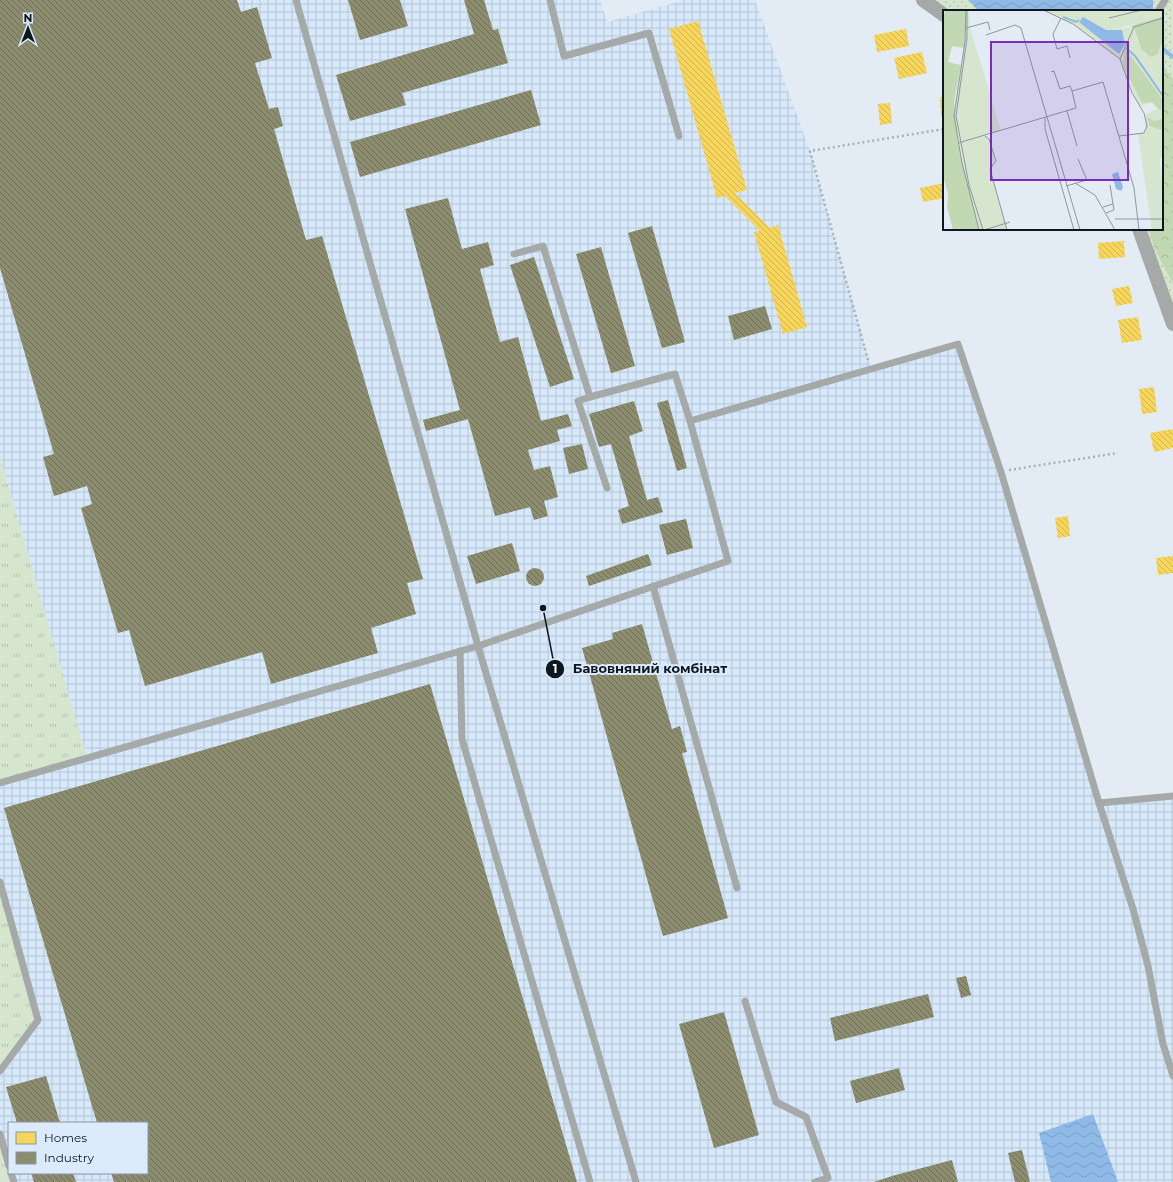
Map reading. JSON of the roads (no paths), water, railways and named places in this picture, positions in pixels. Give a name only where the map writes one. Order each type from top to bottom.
[{"type":"street","points":[[924,0],[943,14]]},
{"type":"street","points":[[1139,230],[1173,324]]},
{"type":"lane","points":[[296,0],[478,646],[636,1182]]},
{"type":"lane","points":[[550,0],[564,56],[649,33],[679,136]]},
{"type":"lane","points":[[1159,10],[1165,0]]},
{"type":"lane","points":[[514,254],[543,246],[590,397]]},
{"type":"lane","points":[[690,421],[958,344],[1001,472],[1099,803],[1133,909],[1148,966],[1163,1044],[1173,1076]]},
{"type":"lane","points":[[0,783],[478,646],[728,561],[690,421],[675,374],[578,401],[607,488]]},
{"type":"lane","points":[[653,586],[736,888]]},
{"type":"lane","points":[[460,651],[462,739],[590,1182]]},
{"type":"lane","points":[[1099,803],[1173,796]]},
{"type":"lane","points":[[0,882],[38,1020],[0,1071]]},
{"type":"lane","points":[[745,1001],[776,1102],[806,1117],[828,1180],[815,1182]]},
{"type":"lane","points":[[0,1134],[8,1162]]},
{"type":"water","points":[[968,0],[1153,0],[1153,10],[978,10]]},
{"type":"water","points":[[1093,1114],[1118,1182],[1051,1182],[1039,1133]]},
{"type":"waterway","points":[[1163,49],[1173,57]]},
{"type":"place","name":"Бавовняний комбінат","points":[[543,608]]}]
